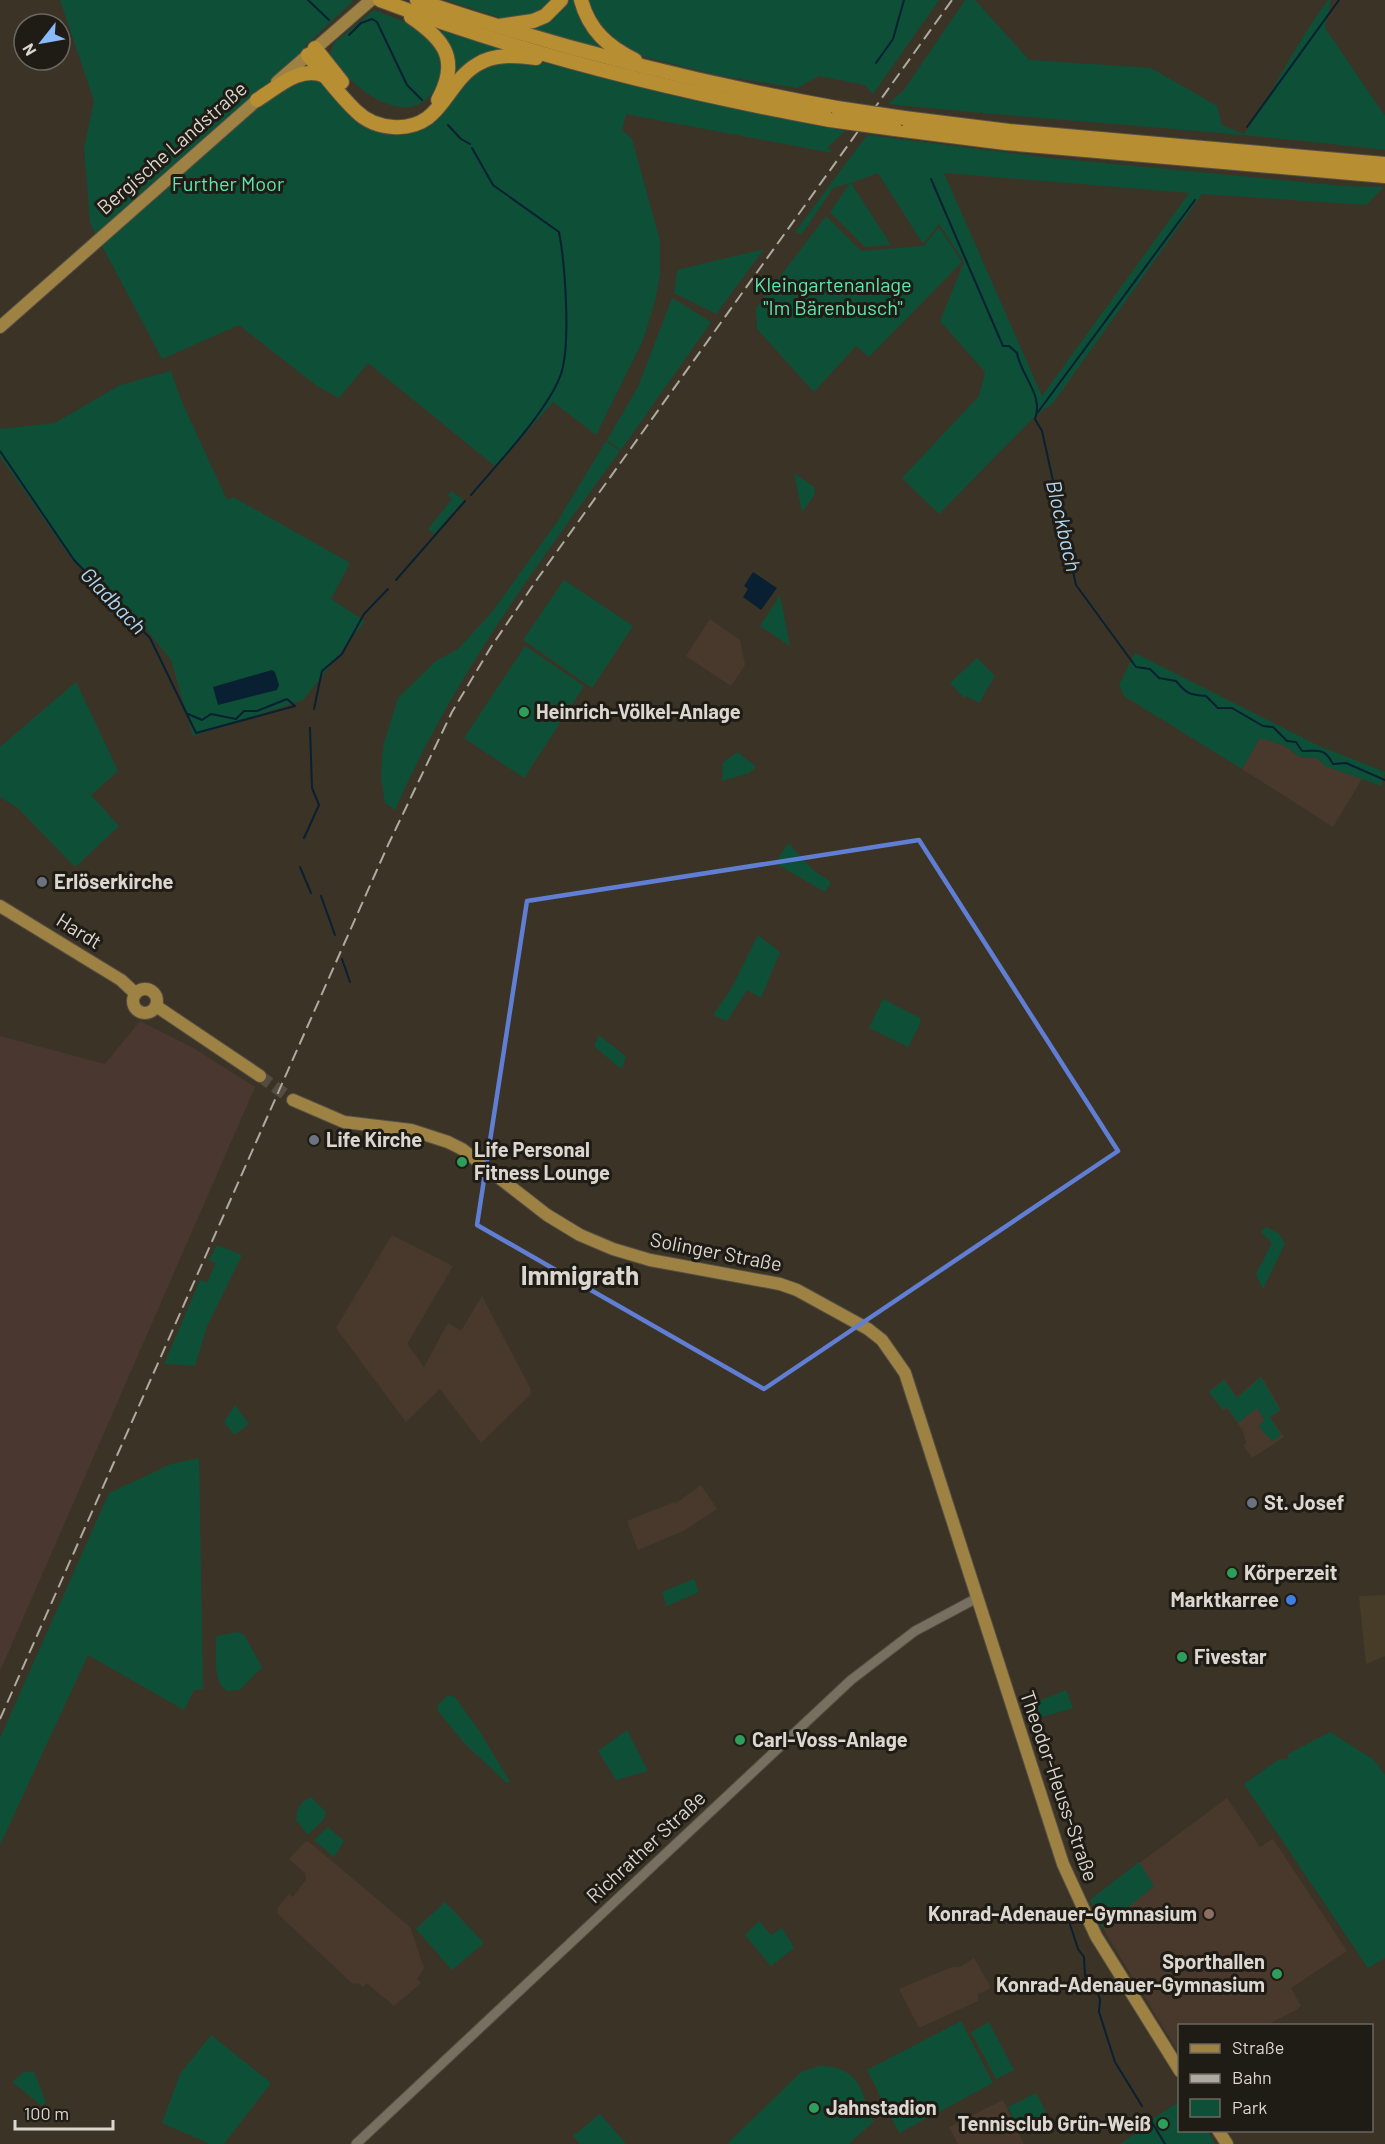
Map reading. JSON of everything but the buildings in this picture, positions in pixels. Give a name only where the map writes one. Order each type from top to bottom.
[{"type":"highway","points":[[380,0],[463,30],[605,72]]},
{"type":"highway","points":[[417,0],[496,27],[670,75],[833,114]]},
{"type":"highway","points":[[496,27],[505,23],[533,21],[545,16],[561,0]]},
{"type":"highway","points":[[581,0],[589,22],[604,42],[629,57],[670,75]]},
{"type":"highway","points":[[312,51],[365,110],[390,120],[405,120],[418,116],[434,104],[444,89],[449,68],[447,53],[440,40],[428,28],[394,6]]},
{"type":"highway","points":[[312,51],[325,76],[356,112],[378,124],[405,127],[435,112],[468,72],[490,58],[516,56],[605,72],[700,94],[900,124],[1009,131],[1381,170]]},
{"type":"highway","points":[[257,100],[301,73],[318,72],[325,76]]},
{"type":"main road","name":"Bergische Landstraße","points":[[0,327],[371,0]]},
{"type":"main road","name":"Hardt","points":[[0,906],[121,980],[135,993]]},
{"type":"main road","points":[[145,989],[151,991],[156,997],[156,1006],[149,1013],[139,1012],[132,1003],[135,993],[145,989]]},
{"type":"main road","points":[[156,1006],[260,1076]]},
{"type":"main road","name":"Solinger Straße","points":[[293,1101],[344,1122],[411,1130],[448,1142],[462,1149],[547,1215],[580,1235],[613,1249],[690,1269],[780,1284],[797,1290],[868,1329],[882,1340],[905,1373],[976,1598]]},
{"type":"main road","name":"Theodor-Heuss-Straße","points":[[976,1598],[1039,1794],[1073,1889],[1095,1936],[1178,2069]]},
{"type":"street","name":"Richrather Straße","points":[[356,2144],[851,1680],[915,1631],[976,1598]]},
{"type":"highlighted area","points":[[919,840],[1118,1151],[764,1389],[477,1225],[527,901]]},
{"type":"shaded area","points":[[710,619],[740,640],[745,665],[731,686],[686,656]]},
{"type":"shaded area","points":[[1260,737],[1285,746],[1300,757],[1317,758],[1325,766],[1363,777],[1333,827],[1242,769]]},
{"type":"shaded area","points":[[140,1021],[195,1049],[255,1087],[0,1671],[0,1036],[105,1064]]},
{"type":"shaded area","points":[[392,1235],[453,1266],[407,1344],[424,1367],[448,1323],[461,1331],[482,1296],[530,1388],[531,1394],[481,1443],[440,1389],[406,1422],[336,1328]]},
{"type":"shaded area","points":[[1261,1376],[1281,1410],[1270,1417],[1284,1437],[1252,1458],[1243,1445],[1246,1443],[1243,1431],[1227,1408],[1223,1411],[1209,1392],[1224,1379],[1237,1397]]},
{"type":"shaded area","points":[[701,1485],[717,1509],[683,1531],[638,1550],[627,1521],[674,1502],[675,1504]]},
{"type":"shaded area","points":[[1385,1595],[1385,1656],[1366,1664],[1359,1596]]},
{"type":"shaded area","name":"Konrad-Adenauer-Gymnasium","points":[[1227,1798],[1260,1847],[1273,1839],[1347,1951],[1291,1988],[1301,2006],[1296,2010],[1269,2024],[1178,2024],[1178,2051],[1108,1937],[1090,1900]]},
{"type":"shaded area","points":[[305,1842],[309,1842],[410,1927],[424,1968],[417,1979],[421,1983],[394,2006],[367,1983],[363,1987],[358,1983],[353,1984],[278,1914],[277,1909],[289,1894],[293,1897],[306,1880],[305,1873],[289,1859]]},
{"type":"shaded area","points":[[974,1958],[991,1988],[978,1994],[978,2001],[919,2028],[899,1989],[952,1967],[960,1967]]},
{"type":"shaded area","points":[[1003,2100],[1024,2144],[958,2144],[949,2127]]},
{"type":"green space","name":"Further Moor","points":[[60,0],[351,0],[353,1],[304,47],[324,80],[344,101],[403,130],[481,65],[526,58],[683,98],[845,131],[828,147],[832,153],[626,114],[622,130],[632,139],[660,241],[660,275],[643,340],[596,435],[553,402],[496,467],[368,363],[339,398],[317,386],[239,325],[162,359],[90,223],[84,148],[94,101],[72,36],[72,12],[64,12]]},
{"type":"green space","points":[[446,0],[556,0],[537,15],[510,21]]},
{"type":"green space","points":[[565,0],[577,0],[611,53],[524,27]]},
{"type":"green space","points":[[589,0],[939,0],[873,94],[865,85],[819,76],[797,88],[717,75],[637,55],[619,43],[592,16]]},
{"type":"green space","points":[[965,0],[975,0],[1029,60],[1151,68],[1217,106],[1222,125],[1244,134],[1316,16],[1328,0],[1331,0],[1325,28],[1385,116],[1385,150],[888,104],[904,90]]},
{"type":"green space","points":[[374,10],[422,31],[434,42],[439,51],[442,60],[439,81],[428,98],[420,104],[399,107],[375,98],[353,82],[330,54],[334,43]]},
{"type":"green space","points":[[444,30],[505,50],[449,89],[452,59],[441,32]]},
{"type":"green space","points":[[867,135],[1051,158],[1344,186],[1384,187],[1366,205],[1202,194],[1053,403],[1034,417],[939,514],[902,478],[979,396],[985,372],[940,321],[964,262],[939,224],[923,244],[878,173],[851,183],[891,245],[865,247],[830,212],[850,183],[833,188],[802,234],[795,232]],"holes":[[[944,173],[1189,193],[1042,396]]]},
{"type":"green space","name":"Kleingartenanlage \"Im Bärenbusch\"","points":[[826,216],[861,251],[924,246],[939,227],[962,262],[869,357],[856,346],[814,392],[757,329],[756,308]]},
{"type":"green space","points":[[764,249],[716,314],[674,293],[677,270]]},
{"type":"green space","points":[[672,298],[711,322],[621,450],[607,440],[638,387]]},
{"type":"green space","points":[[171,371],[181,400],[227,500],[233,497],[350,563],[331,599],[365,621],[303,700],[193,736],[171,660],[134,614],[73,561],[0,456],[0,429],[55,423],[120,385]]},
{"type":"green space","points":[[606,441],[620,451],[497,624],[442,715],[395,810],[385,803],[381,777],[383,746],[398,698],[436,661],[458,649],[492,612],[557,522]]},
{"type":"green space","points":[[794,473],[814,487],[815,494],[802,512]]},
{"type":"green space","points":[[451,491],[464,500],[434,534],[428,529],[452,499],[448,495]]},
{"type":"green space","points":[[564,580],[633,626],[592,688],[523,640]]},
{"type":"green space","points":[[780,595],[790,646],[760,626]]},
{"type":"green space","name":"Heinrich-Völkel-Anlage","points":[[525,646],[584,686],[524,778],[464,738]]},
{"type":"green space","points":[[1135,653],[1317,745],[1385,772],[1381,786],[1325,766],[1317,758],[1300,757],[1285,746],[1260,738],[1242,769],[1124,696],[1119,685]]},
{"type":"green space","points":[[977,658],[995,676],[979,703],[966,696],[964,698],[950,683]]},
{"type":"green space","points":[[76,682],[118,771],[91,795],[119,826],[75,867],[18,808],[0,797],[0,747]]},
{"type":"green space","points":[[738,752],[756,767],[749,773],[722,781],[723,762]]},
{"type":"green space","points":[[788,843],[814,871],[831,882],[825,892],[775,863]]},
{"type":"green space","points":[[758,935],[780,952],[761,998],[747,990],[727,1021],[713,1015],[731,989]]},
{"type":"green space","points":[[883,999],[920,1018],[920,1024],[908,1047],[869,1028]]},
{"type":"green space","points":[[599,1035],[626,1057],[621,1069],[594,1046]]},
{"type":"green space","points":[[1267,1227],[1279,1234],[1285,1243],[1263,1289],[1256,1274],[1272,1243],[1260,1231]]},
{"type":"green space","points":[[217,1245],[242,1255],[207,1326],[195,1366],[164,1364],[200,1280],[207,1282],[216,1263],[209,1260]]},
{"type":"green space","points":[[1261,1377],[1280,1410],[1270,1417],[1281,1435],[1272,1441],[1259,1427],[1264,1420],[1257,1408],[1238,1423],[1227,1407],[1223,1410],[1209,1392],[1224,1380],[1237,1398]]},
{"type":"green space","points":[[235,1405],[249,1424],[234,1435],[224,1422]]},
{"type":"green space","points":[[199,1458],[203,1689],[194,1690],[184,1710],[88,1655],[0,1845],[0,1738],[109,1493],[171,1464]]},
{"type":"green space","points":[[694,1579],[699,1592],[667,1606],[662,1592]]},
{"type":"green space","points":[[238,1632],[244,1635],[262,1667],[240,1690],[228,1691],[219,1681],[217,1674],[216,1636]]},
{"type":"green space","points":[[1066,1690],[1073,1708],[1039,1718],[1034,1703]]},
{"type":"green space","points":[[448,1695],[455,1697],[480,1732],[510,1782],[507,1783],[464,1743],[438,1711],[437,1706]]},
{"type":"green space","points":[[627,1730],[648,1771],[616,1780],[598,1751]]},
{"type":"green space","points":[[1330,1732],[1374,1760],[1385,1775],[1385,1958],[1368,1968],[1244,1784],[1278,1760],[1288,1759],[1288,1754]]},
{"type":"green space","points":[[311,1797],[326,1812],[324,1819],[308,1835],[296,1820],[300,1806]]},
{"type":"green space","points":[[328,1827],[344,1841],[334,1857],[314,1840]]},
{"type":"green space","points":[[1139,1862],[1154,1886],[1102,1928],[1090,1900]]},
{"type":"green space","points":[[445,1902],[484,1943],[452,1970],[416,1929]]},
{"type":"green space","points":[[759,1921],[771,1935],[782,1928],[794,1948],[771,1966],[745,1935]]},
{"type":"green space","points":[[961,2021],[993,2083],[899,2133],[867,2070]]},
{"type":"green space","points":[[989,2022],[1014,2070],[996,2079],[971,2032]]},
{"type":"green space","points":[[211,2035],[271,2083],[224,2144],[210,2144],[162,2123],[180,2074]]},
{"type":"green space","name":"Jahnstadion","points":[[819,2066],[842,2070],[854,2078],[859,2084],[868,2113],[874,2121],[849,2144],[727,2144],[801,2072]]},
{"type":"green space","points":[[24,2072],[34,2072],[46,2102],[42,2106],[12,2082]]},
{"type":"green space","points":[[1036,2093],[1050,2120],[1021,2134],[1008,2107]]},
{"type":"green space","name":"Tennisclub Grün-Weiß","points":[[1178,2103],[1178,2132],[1208,2132],[1215,2144],[1120,2144],[1147,2126],[1147,2122]]},
{"type":"green space","points":[[600,2114],[626,2144],[580,2144],[573,2136]]},
{"type":"water","points":[[753,572],[777,588],[761,610],[743,597],[748,589],[744,586]]},
{"type":"water","points":[[272,670],[275,672],[279,685],[277,690],[218,705],[213,687]]},
{"type":"waterway","points":[[308,0],[329,20]]},
{"type":"waterway","name":"Blockbach","points":[[876,63],[893,39],[904,0]]},
{"type":"waterway","points":[[1247,127],[1339,0]]},
{"type":"waterway","points":[[349,35],[361,23],[372,19],[377,22],[407,85],[422,100]]},
{"type":"waterway","points":[[448,125],[461,139],[470,144]]},
{"type":"waterway","points":[[471,495],[521,437],[545,404],[561,374],[566,344],[565,283],[559,232],[493,185],[472,148]]},
{"type":"waterway","name":"Blockbach","points":[[931,179],[1003,346],[1009,346],[1017,353],[1037,402],[1035,419],[1042,431],[1076,585],[1136,667],[1150,669],[1159,678],[1176,681],[1188,693],[1206,696],[1218,708],[1232,708],[1263,726],[1273,727],[1287,741],[1296,742],[1302,751],[1323,752],[1333,764],[1346,763],[1385,780]]},
{"type":"waterway","points":[[1038,412],[1195,200]]},
{"type":"waterway","name":"Gladbach","points":[[0,451],[74,560],[150,638],[196,733],[295,706]]},
{"type":"waterway","points":[[396,580],[465,501]]},
{"type":"waterway","points":[[314,709],[322,671],[342,654],[364,614],[388,589]]},
{"type":"waterway","points":[[188,714],[202,720],[211,714],[236,719],[244,711],[257,711],[287,699],[295,706]]},
{"type":"waterway","points":[[304,838],[319,805],[312,788],[310,728]]},
{"type":"waterway","points":[[300,867],[311,893]]},
{"type":"waterway","points":[[321,896],[335,935]]},
{"type":"waterway","points":[[342,959],[350,982]]},
{"type":"waterway","points":[[1067,1915],[1078,1949],[1084,1957],[1085,1976],[1090,1988],[1097,1992],[1100,1999],[1099,2012],[1115,2062],[1142,2106]]},
{"type":"waterway","points":[[1150,2119],[1165,2144]]},
{"type":"tunnel","points":[[260,1076],[293,1100]]},
{"type":"railway","points":[[0,1719],[388,845],[452,712],[491,647],[538,578],[952,0]]},
{"type":"place","name":"Heinrich-Völkel-Anlage","points":[[524,712]]},
{"type":"place","name":"Erlöserkirche","points":[[42,882]]},
{"type":"place","name":"Life Kirche","points":[[314,1140]]},
{"type":"place","name":"Life Personal Fitness Lounge","points":[[462,1162]]},
{"type":"place","name":"St. Josef","points":[[1252,1503]]},
{"type":"place","name":"Körperzeit","points":[[1232,1573]]},
{"type":"place","name":"Marktkarree","points":[[1291,1600]]},
{"type":"place","name":"Fivestar","points":[[1182,1657]]},
{"type":"place","name":"Carl-Voss-Anlage","points":[[740,1740]]},
{"type":"place","name":"Konrad-Adenauer-Gymnasium","points":[[1209,1914]]},
{"type":"place","name":"Sporthallen Konrad-Adenauer-Gymnasium","points":[[1277,1974]]},
{"type":"place","name":"Jahnstadion","points":[[814,2108]]},
{"type":"place","name":"Tennisclub Grün-Weiß","points":[[1163,2124]]},
{"type":"district","name":"Immigrath","points":[[580,1276]]}]
